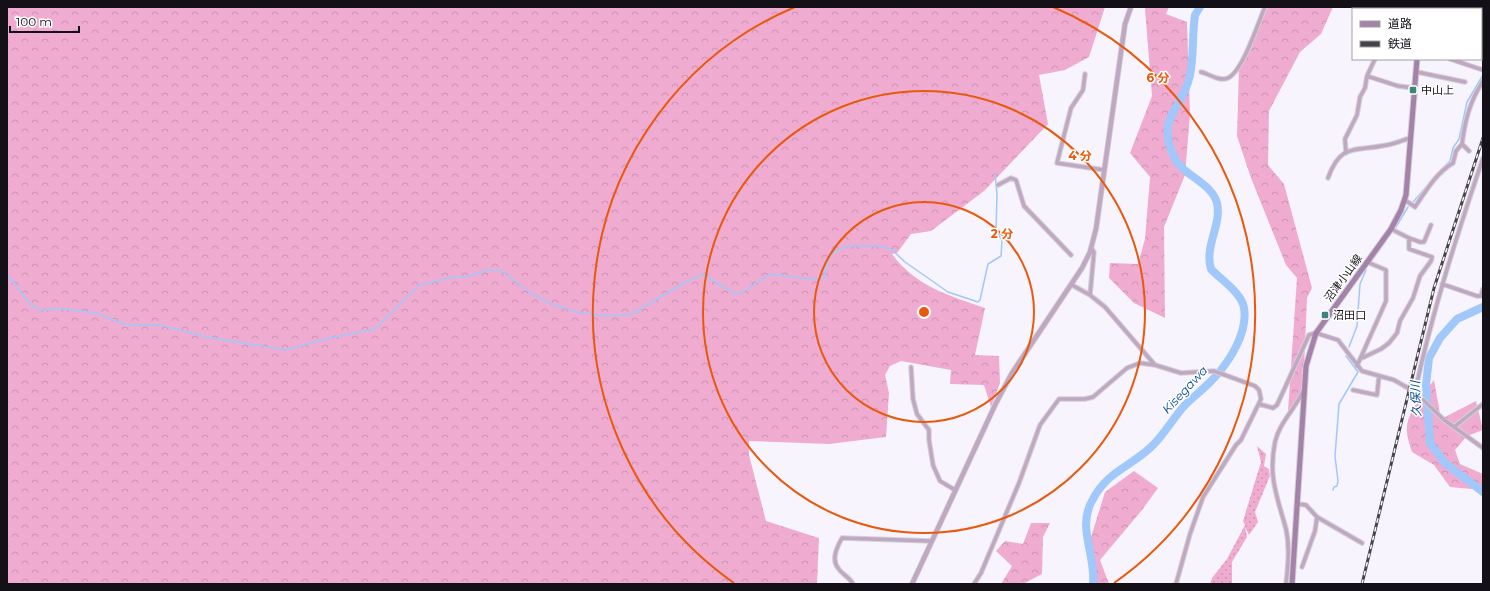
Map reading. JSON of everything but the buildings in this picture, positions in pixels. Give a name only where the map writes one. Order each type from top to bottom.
[{"type":"main road","name":"沼津小山線","points":[[1292,584],[1306,366],[1316,334],[1391,229],[1405,200],[1417,60]]},
{"type":"street","points":[[912,584],[955,490],[1012,373],[1072,285],[1091,248],[1096,229],[1125,24],[1131,7]]},
{"type":"street","points":[[1201,72],[1220,79],[1228,78],[1239,67],[1265,7]]},
{"type":"street","points":[[1346,152],[1345,139],[1357,115],[1360,97],[1365,88],[1367,76],[1375,60]]},
{"type":"street","points":[[1452,60],[1474,69],[1483,70]]},
{"type":"street","points":[[1417,72],[1465,82]]},
{"type":"street","points":[[1085,74],[1083,90],[1071,108],[1057,164],[1104,170]]},
{"type":"street","points":[[1367,76],[1398,86],[1414,88]]},
{"type":"street","points":[[1405,200],[1415,207],[1427,189],[1448,166],[1453,163],[1456,151],[1462,144],[1468,108],[1483,81]]},
{"type":"street","points":[[1328,178],[1334,162],[1346,152],[1387,145],[1411,138]]},
{"type":"street","points":[[1462,144],[1469,151]]},
{"type":"street","points":[[1415,392],[1426,343],[1431,330],[1442,284],[1483,158]]},
{"type":"street","points":[[998,185],[1011,178],[1016,180],[1024,206],[1071,255]]},
{"type":"street","points":[[1391,229],[1420,242],[1424,242],[1431,225]]},
{"type":"street","points":[[1362,358],[1381,349],[1389,343],[1397,333],[1400,321],[1413,298],[1420,276],[1431,261],[1432,257],[1409,249],[1410,238]]},
{"type":"street","points":[[1090,295],[1094,252],[1091,248]]},
{"type":"street","points":[[1357,366],[1362,358],[1386,301],[1386,270],[1367,262]]},
{"type":"street","points":[[1442,284],[1477,296],[1481,296],[1483,289]]},
{"type":"street","points":[[1072,285],[1090,295],[1105,307],[1155,365]]},
{"type":"street","points":[[1259,404],[1273,408],[1277,406],[1309,335],[1316,334],[1338,340],[1346,348],[1357,366],[1362,371],[1394,380],[1415,392],[1454,427],[1483,448]]},
{"type":"street","points":[[974,584],[981,573],[1019,482],[1040,425],[1055,402],[1061,398],[1085,399],[1093,397],[1132,364],[1140,363],[1155,365],[1181,373],[1214,371],[1255,386],[1261,394],[1259,404],[1241,440],[1232,451],[1203,497],[1190,534],[1176,584]]},
{"type":"street","points":[[911,367],[913,399],[917,414],[929,430],[933,465],[940,481],[955,490]]},
{"type":"street","points":[[1353,390],[1377,395],[1379,376]]},
{"type":"street","points":[[1286,584],[1288,554],[1286,529],[1271,472],[1276,440],[1281,427],[1305,387]]},
{"type":"street","points":[[1454,427],[1483,404]]},
{"type":"street","points":[[1298,504],[1306,505],[1317,517],[1362,543]]},
{"type":"street","points":[[1302,566],[1315,531],[1317,517]]},
{"type":"street","points":[[853,584],[850,578],[838,568],[835,559],[837,546],[842,538],[931,541]]},
{"type":"green space","points":[[7,7],[1105,7],[1089,57],[1065,70],[1039,75],[1048,124],[984,191],[931,231],[911,234],[897,253],[892,254],[901,265],[922,282],[946,294],[985,308],[975,355],[999,356],[1000,383],[991,407],[984,385],[950,384],[951,370],[901,361],[890,366],[885,375],[889,393],[886,437],[829,444],[749,441],[749,455],[766,521],[819,538],[817,584],[7,584]]},
{"type":"green space","points":[[1146,7],[1169,7],[1166,14],[1187,22],[1190,114],[1185,175],[1164,227],[1165,318],[1134,303],[1109,278],[1110,263],[1138,264],[1145,239],[1150,177],[1130,153],[1152,96]]},
{"type":"green space","points":[[1268,7],[1333,7],[1321,34],[1300,52],[1269,111],[1268,165],[1284,184],[1312,288],[1307,298],[1303,391],[1288,411],[1297,278],[1286,265],[1251,178],[1237,136],[1239,67]]},
{"type":"green space","points":[[1434,380],[1441,419],[1476,401],[1483,430],[1467,436],[1455,450],[1460,464],[1483,474],[1483,490],[1450,487],[1434,465],[1412,452],[1407,433],[1409,418],[1420,398]]},
{"type":"green space","points":[[1257,446],[1266,454],[1264,466],[1269,469],[1270,476],[1255,512],[1258,522],[1249,535],[1245,527],[1247,537],[1232,562],[1232,584],[1210,584],[1212,578],[1227,559],[1245,525],[1243,521],[1261,462]]},
{"type":"green space","points":[[1134,471],[1158,488],[1142,510],[1100,560],[1109,584],[1093,584],[1088,547],[1105,492]]},
{"type":"green space","points":[[1031,523],[1050,523],[1043,537],[1042,574],[1023,584],[1001,584],[1012,566],[996,551],[1005,541],[1023,544]]},
{"type":"waterway","name":"Kisegawa","points":[[1093,584],[1092,562],[1086,530],[1088,509],[1093,499],[1105,482],[1143,454],[1156,442],[1185,405],[1220,371],[1232,355],[1240,336],[1245,317],[1244,308],[1239,297],[1211,269],[1209,260],[1218,211],[1214,196],[1203,184],[1178,164],[1169,143],[1169,122],[1187,87],[1190,75],[1195,15],[1200,7]]},
{"type":"waterway","points":[[1442,169],[1450,161],[1453,148],[1459,139],[1467,102],[1483,75]]},
{"type":"waterway","points":[[7,274],[30,304],[40,310],[67,309],[99,314],[126,325],[160,325],[206,337],[286,350],[330,338],[375,329],[419,285],[456,277],[470,276],[489,270],[500,270],[534,295],[554,305],[581,313],[610,316],[632,314],[684,283],[703,274],[735,294],[743,292],[770,274],[819,280],[824,278],[828,259],[836,250],[848,246],[879,246],[891,249],[905,262],[948,292],[978,302],[980,300],[988,264],[1001,256],[1002,240],[996,231],[997,194],[995,174]]},
{"type":"waterway","points":[[1413,202],[1429,184]]},
{"type":"waterway","points":[[1396,227],[1408,207]]},
{"type":"waterway","points":[[1389,236],[1392,232]]},
{"type":"waterway","points":[[1372,260],[1385,242]]},
{"type":"waterway","points":[[1349,347],[1357,326],[1360,284],[1366,270]]},
{"type":"waterway","name":"久保川","points":[[1483,307],[1457,319],[1440,338],[1429,358],[1426,385],[1430,443],[1445,463],[1483,492]]},
{"type":"waterway","points":[[1333,490],[1334,487],[1337,486],[1338,481],[1335,456],[1339,404],[1358,372],[1346,356]]},
{"type":"railway","points":[[1362,584],[1434,288],[1483,138]]},
{"type":"place","name":"中山上","points":[[1413,90]]},
{"type":"place","name":"沼田口","points":[[1325,315]]}]
